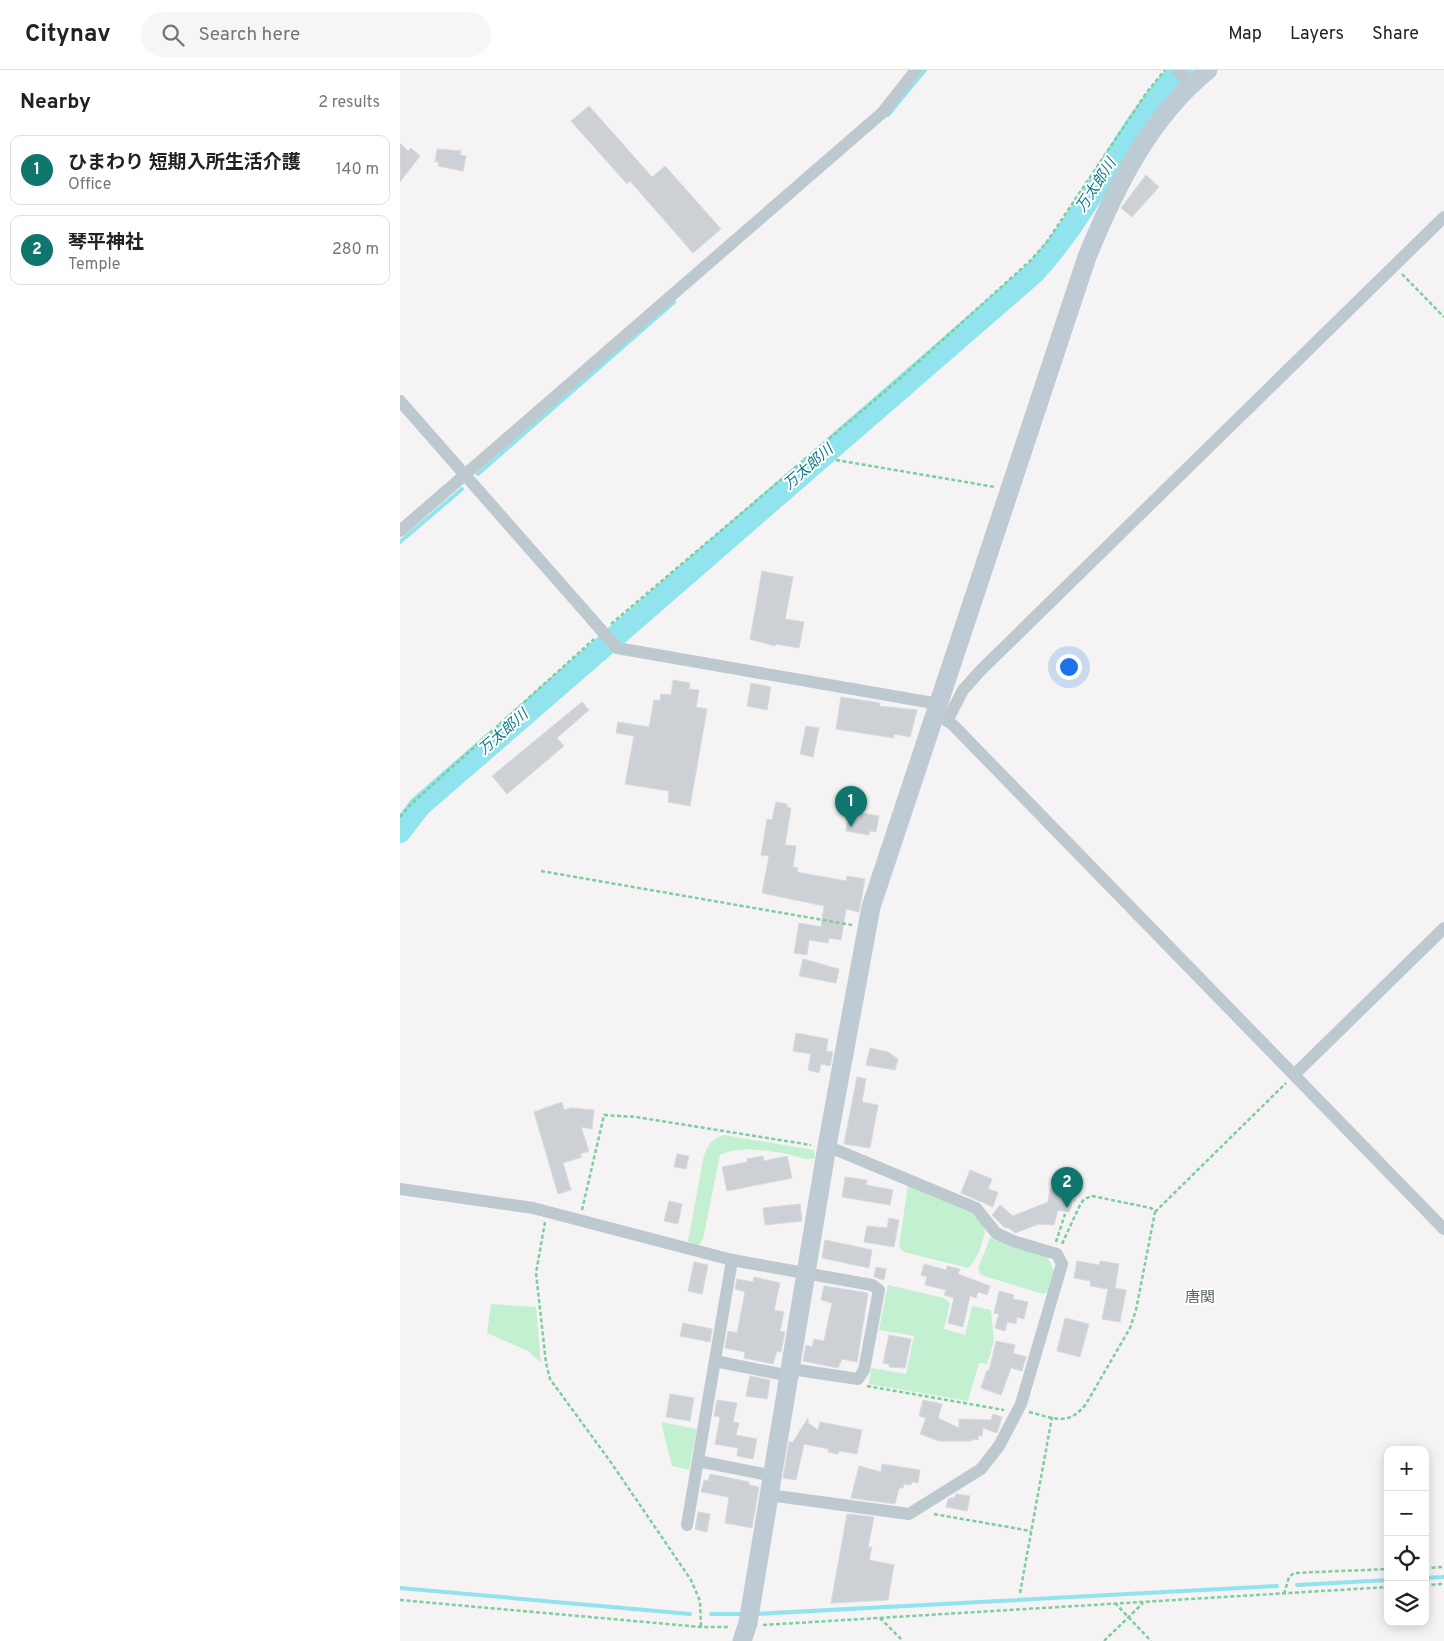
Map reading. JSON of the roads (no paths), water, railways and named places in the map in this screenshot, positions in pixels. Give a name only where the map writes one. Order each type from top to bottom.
[{"type":"street","points":[[400,531],[882,113],[916,70]]},
{"type":"street","points":[[747,1624],[808,1273],[827,1146],[871,907],[941,712],[1010,490],[1087,257],[1107,206],[1184,78],[1208,70]]},
{"type":"street","points":[[941,712],[982,669],[1444,218]]},
{"type":"street","points":[[400,401],[616,646],[941,712],[1444,1229]]},
{"type":"street","points":[[1294,1075],[1444,928]]},
{"type":"street","points":[[769,1495],[900,1515],[909,1514],[982,1469],[1000,1446],[1018,1411],[1062,1264],[1055,1254],[1013,1241],[996,1233],[976,1208],[827,1146]]},
{"type":"street","points":[[400,1189],[533,1208],[732,1260],[872,1285],[879,1290],[864,1370],[858,1378],[790,1372],[715,1362]]},
{"type":"street","points":[[687,1525],[732,1260]]},
{"type":"street","points":[[698,1461],[773,1476]]},
{"type":"waterway","points":[[888,115],[925,70]]},
{"type":"waterway","name":"万太郎川","points":[[400,832],[420,806],[1034,273],[1073,224],[1141,118],[1181,70]]},
{"type":"waterway","points":[[478,474],[674,302]]},
{"type":"waterway","points":[[400,542],[462,489]]},
{"type":"waterway","points":[[1429,1578],[1444,1577]]},
{"type":"waterway","points":[[1297,1585],[1384,1580]]},
{"type":"waterway","points":[[755,1614],[1277,1586]]},
{"type":"waterway","points":[[400,1588],[690,1614]]},
{"type":"waterway","points":[[711,1614],[743,1614]]},
{"type":"place","name":"ひまわり 短期入所生活介護","points":[[851,827]]},
{"type":"place","name":"琴平神社","points":[[1067,1208]]},
{"type":"district","name":"唐関","points":[[1200,1298]]}]
